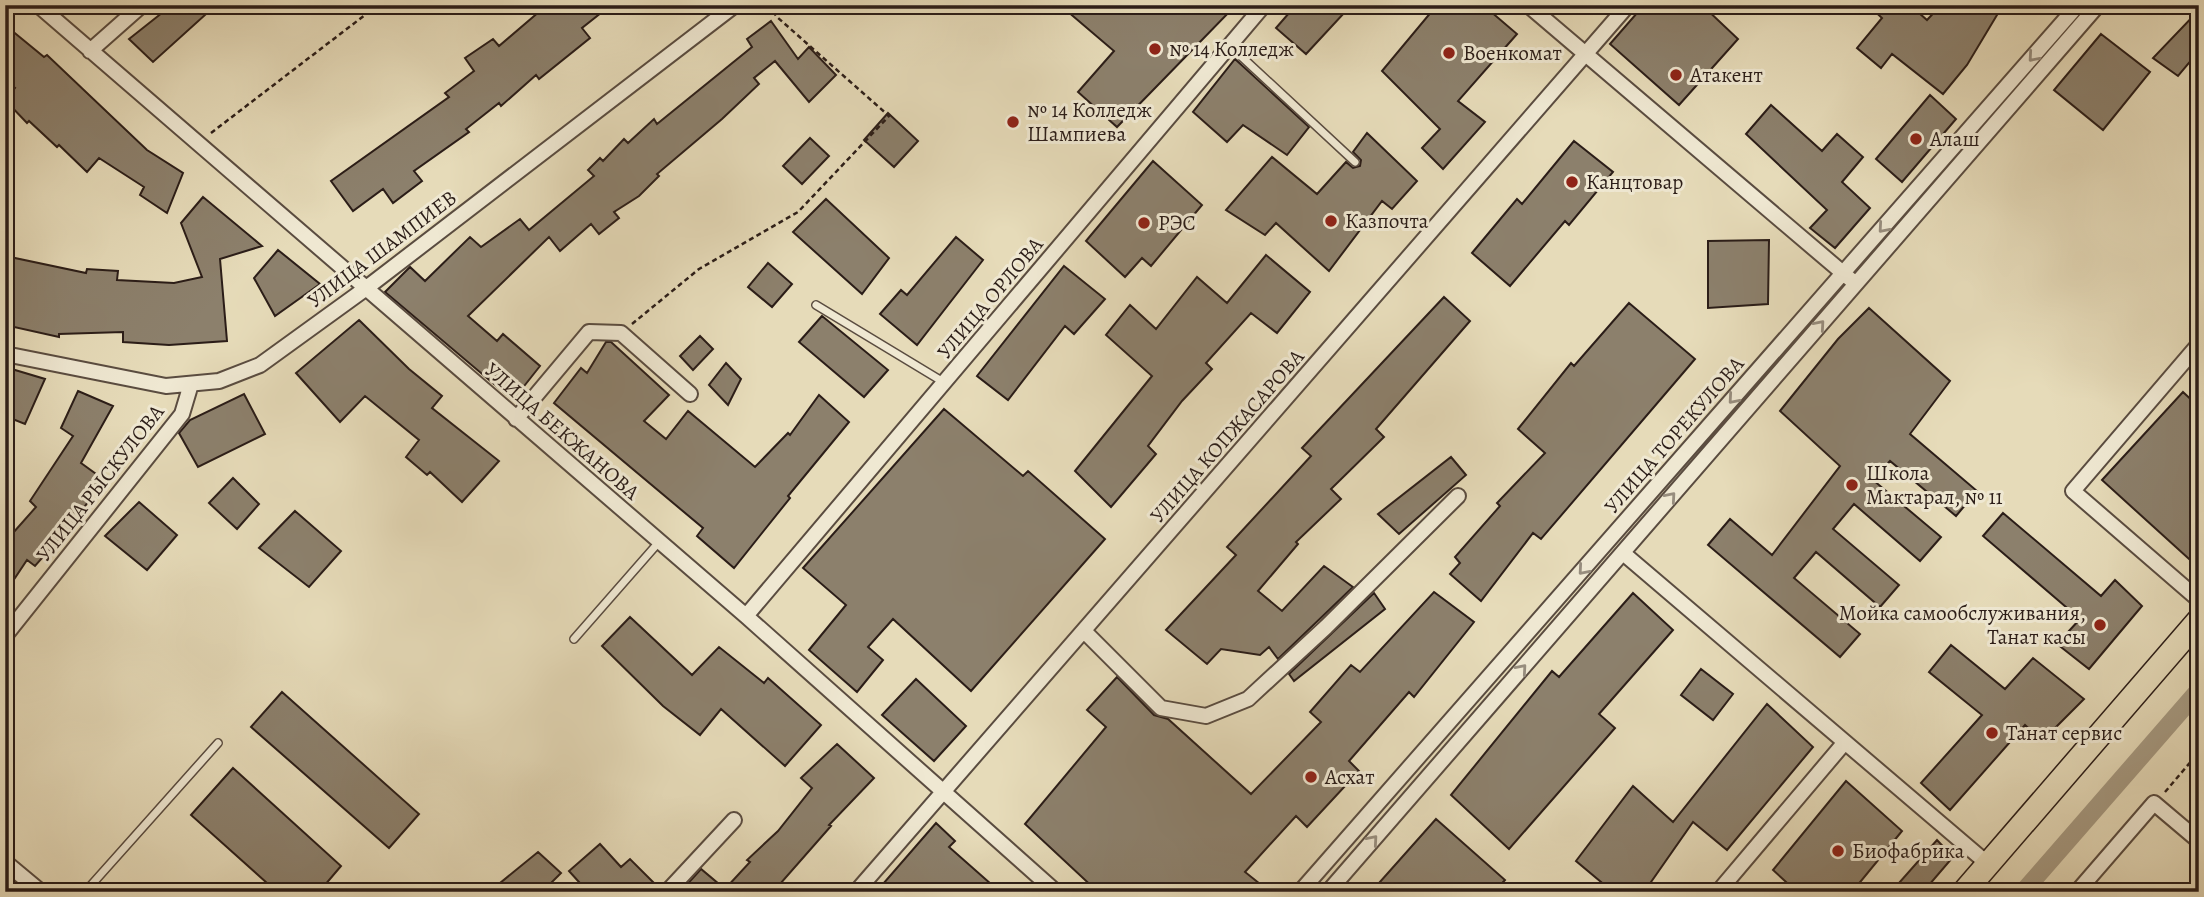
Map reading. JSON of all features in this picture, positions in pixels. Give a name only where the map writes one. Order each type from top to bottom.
[{"type":"main road","points":[[1964,892],[2199,620]]},
{"type":"street","name":"УЛИЦА БЕКЖАНОВА","points":[[38,5],[746,617],[1056,892]]},
{"type":"street","points":[[90,51],[142,5]]},
{"type":"street","name":"УЛИЦА ШАМПИЕВ","points":[[5,354],[166,386],[219,381],[260,365],[365,289],[735,5]]},
{"type":"street","name":"УЛИЦА ОРЛОВА","points":[[746,617],[946,384],[1264,5]]},
{"type":"street","points":[[1528,5],[1584,56],[1856,284]]},
{"type":"street","name":"УЛИЦА КОПЖАСАРОВА","points":[[856,892],[1628,5]]},
{"type":"street","name":"УЛИЦА ТОРЕКУЛОВА","points":[[1300,892],[2078,5]]},
{"type":"street","name":"УЛИЦА ТОРЕКУЛОВА","points":[[1328,892],[2098,5]]},
{"type":"street","points":[[516,419],[589,332],[621,333],[690,394]]},
{"type":"street","points":[[2199,344],[2073,491],[2199,600]]},
{"type":"street","name":"УЛИЦА РЫСКУЛОВА","points":[[5,636],[183,414],[191,384]]},
{"type":"street","points":[[1085,632],[1161,708],[1206,716],[1248,698],[1325,627],[1458,496]]},
{"type":"street","points":[[1623,553],[1988,864]]},
{"type":"street","points":[[1718,892],[1845,742]]},
{"type":"street","points":[[2077,892],[2154,803],[2199,841]]},
{"type":"street","points":[[667,892],[734,820]]},
{"type":"street","points":[[5,862],[41,892]]},
{"type":"lane","points":[[1230,46],[1355,162]]},
{"type":"lane","points":[[816,305],[946,384]]},
{"type":"lane","points":[[574,639],[659,542]]},
{"type":"lane","points":[[86,892],[218,743]]},
{"type":"path","points":[[197,143],[378,5]]},
{"type":"path","points":[[621,333],[699,270],[798,212],[889,116],[777,17],[768,5]]},
{"type":"path","points":[[2154,803],[2199,752]]},
{"type":"building","points":[[172,5],[216,5],[153,62],[129,39]]},
{"type":"building","points":[[547,5],[611,5],[582,28],[590,38],[539,79],[536,75],[501,106],[499,103],[466,129],[469,132],[414,171],[422,181],[393,203],[383,189],[353,211],[331,181],[449,97],[445,93],[474,71],[465,58],[493,39],[499,46]]},
{"type":"building","name":"№ 14 Колледж","points":[[1060,5],[1139,5],[1148,13],[1155,5],[1236,5],[1117,127],[1078,92],[1114,51]]},
{"type":"building","points":[[1296,5],[1338,5],[1345,12],[1306,54],[1276,28]]},
{"type":"building","name":"Военкомат","points":[[1437,5],[1483,5],[1517,34],[1458,101],[1485,122],[1443,169],[1422,148],[1440,129],[1382,71]]},
{"type":"building","name":"Атакент","points":[[1644,5],[1702,5],[1738,39],[1679,105],[1610,44]]},
{"type":"building","points":[[1868,5],[1910,5],[1927,20],[1941,5],[2003,5],[1967,65],[1943,94],[1892,54],[1881,68],[1857,48],[1882,18]]},
{"type":"building","points":[[2199,10],[2199,51],[2178,76],[2153,58]]},
{"type":"building","points":[[771,21],[798,59],[809,47],[836,75],[809,102],[775,61],[754,78],[759,84],[722,119],[657,174],[659,176],[639,196],[614,212],[619,218],[599,234],[591,224],[560,251],[549,237],[468,316],[497,341],[503,334],[540,366],[513,400],[385,292],[410,267],[425,281],[470,237],[481,247],[520,219],[529,230],[594,176],[588,170],[600,158],[603,161],[624,139],[628,143],[654,119],[657,124],[752,47],[747,39]]},
{"type":"building","points":[[5,25],[44,57],[47,55],[147,150],[183,173],[167,213],[140,195],[144,187],[99,158],[87,172],[59,145],[57,147],[29,121],[27,123],[5,100],[15,88],[5,80]]},
{"type":"building","points":[[2101,34],[2150,72],[2103,130],[2054,90]]},
{"type":"building","points":[[1235,59],[1309,127],[1287,155],[1243,125],[1227,142],[1193,112]]},
{"type":"building","name":"Алаш","points":[[1930,95],[1956,119],[1902,182],[1876,159]]},
{"type":"building","points":[[1771,105],[1822,151],[1837,134],[1863,157],[1842,182],[1870,208],[1835,248],[1810,228],[1827,210],[1746,134]]},
{"type":"building","points":[[888,113],[918,141],[894,167],[864,140]]},
{"type":"building","points":[[1367,133],[1417,181],[1392,209],[1382,201],[1329,271],[1276,223],[1265,235],[1226,210],[1272,157],[1317,194],[1346,162],[1353,168],[1360,166],[1361,160],[1353,152]]},
{"type":"building","points":[[810,138],[829,156],[802,184],[783,166]]},
{"type":"building","points":[[1574,141],[1613,172],[1569,225],[1565,221],[1510,286],[1472,253],[1517,199],[1522,204]]},
{"type":"building","name":"РЭС","points":[[1153,161],[1202,205],[1151,266],[1142,258],[1125,277],[1086,241]]},
{"type":"building","points":[[203,197],[262,246],[220,259],[227,341],[169,345],[123,342],[123,332],[59,334],[59,337],[5,325],[5,272],[10,257],[86,273],[87,269],[118,271],[117,280],[174,283],[202,277],[181,223]]},
{"type":"building","points":[[826,199],[889,258],[862,294],[793,232]]},
{"type":"building","points":[[956,237],[983,260],[917,345],[880,314],[901,290],[907,295]]},
{"type":"building","points":[[1769,240],[1768,304],[1708,308],[1708,241]]},
{"type":"building","points":[[278,250],[320,284],[275,316],[254,278]]},
{"type":"building","points":[[1266,255],[1310,292],[1277,333],[1251,313],[1206,363],[1212,369],[1182,401],[1148,446],[1156,454],[1111,507],[1075,471],[1152,376],[1106,335],[1130,305],[1156,329],[1197,277],[1227,303]]},
{"type":"building","points":[[768,263],[792,284],[772,307],[748,287]]},
{"type":"building","points":[[1064,266],[1105,299],[1074,334],[1065,326],[1008,400],[977,376]]},
{"type":"building","points":[[1444,297],[1470,321],[1376,429],[1384,437],[1331,489],[1341,499],[1296,542],[1298,544],[1258,591],[1282,611],[1324,566],[1353,587],[1278,659],[1269,647],[1260,655],[1221,649],[1207,664],[1166,630],[1236,555],[1227,547],[1311,456],[1302,448]]},
{"type":"building","points":[[1629,303],[1695,359],[1541,539],[1533,533],[1481,601],[1450,574],[1460,563],[1455,557],[1500,506],[1497,503],[1545,453],[1518,429],[1571,363],[1574,366]]},
{"type":"building","name":"Школа Мактарал, № 11","points":[[1869,308],[1950,381],[1910,434],[1977,491],[1956,516],[1890,461],[1873,480],[1941,537],[1920,561],[1854,504],[1833,529],[1899,585],[1880,607],[1816,552],[1794,578],[1860,634],[1840,657],[1708,545],[1730,519],[1772,555],[1840,466],[1780,411],[1838,339]]},
{"type":"building","points":[[822,316],[888,370],[864,397],[799,342]]},
{"type":"building","points":[[359,320],[409,369],[442,396],[432,408],[499,461],[462,502],[430,472],[427,475],[406,457],[419,440],[365,396],[340,422],[296,373]]},
{"type":"building","points":[[700,336],[713,349],[693,370],[680,356]]},
{"type":"building","points":[[606,342],[611,342],[669,395],[644,421],[666,439],[688,411],[755,467],[788,433],[790,435],[819,395],[849,422],[788,496],[790,498],[734,568],[697,536],[703,528],[554,403],[581,368],[587,373]]},
{"type":"building","points":[[726,363],[741,379],[728,405],[709,385]]},
{"type":"building","points":[[5,367],[45,379],[25,424],[5,416]]},
{"type":"building","points":[[78,391],[113,406],[81,463],[103,479],[66,535],[64,533],[35,566],[27,560],[5,593],[5,542],[36,507],[30,501],[73,436],[61,428]]},
{"type":"building","points":[[2183,392],[2199,407],[2199,568],[2102,480]]},
{"type":"building","points":[[244,394],[265,434],[198,467],[179,433],[190,420]]},
{"type":"building","points":[[944,409],[1023,476],[1028,471],[1105,539],[971,691],[893,619],[868,647],[883,660],[857,692],[809,650],[846,605],[803,568]]},
{"type":"building","points":[[1451,457],[1466,475],[1399,534],[1378,514]]},
{"type":"building","points":[[233,478],[259,504],[237,529],[209,503]]},
{"type":"building","points":[[139,502],[177,535],[147,570],[105,536]]},
{"type":"building","points":[[295,511],[341,551],[309,587],[259,548]]},
{"type":"building","points":[[2003,513],[2101,596],[2115,580],[2142,606],[2089,669],[2057,644],[2080,619],[1983,536]]},
{"type":"building","points":[[1434,592],[1474,622],[1414,697],[1409,692],[1349,761],[1359,771],[1307,827],[1296,816],[1245,872],[1270,892],[1098,892],[1025,824],[1106,727],[1087,710],[1117,677],[1154,715],[1168,719],[1251,794],[1321,722],[1310,712],[1351,665],[1360,672]]},
{"type":"building","points":[[1374,593],[1385,609],[1294,681],[1289,674]]},
{"type":"building","points":[[1633,593],[1673,630],[1599,714],[1615,728],[1509,849],[1451,795],[1552,671],[1559,677]]},
{"type":"building","points":[[630,617],[692,675],[719,647],[764,683],[768,678],[821,725],[785,766],[721,709],[700,735],[663,706],[602,646]]},
{"type":"building","name":"Танат сервис","points":[[1951,645],[2005,689],[2033,658],[2084,699],[2042,741],[2025,725],[1950,810],[1921,783],[1982,715],[1929,672]]},
{"type":"building","points":[[1701,669],[1733,694],[1713,720],[1681,695]]},
{"type":"building","points":[[916,679],[966,726],[934,761],[882,715]]},
{"type":"building","points":[[282,692],[419,814],[389,848],[251,727]]},
{"type":"building","points":[[1767,704],[1813,747],[1727,850],[1693,822],[1644,892],[1613,892],[1576,861],[1633,786],[1673,822]]},
{"type":"building","points":[[837,744],[874,778],[829,825],[831,826],[773,892],[682,890],[701,869],[725,889],[750,862],[747,860],[778,831],[812,788],[801,778]]},
{"type":"building","points":[[233,768],[341,866],[319,892],[277,892],[191,815]]},
{"type":"building","name":"Биофабрика","points":[[1846,781],[1902,831],[1852,892],[1797,892],[1773,870]]},
{"type":"building","points":[[1436,819],[1505,880],[1494,892],[1371,892]]},
{"type":"building","points":[[936,823],[955,841],[949,847],[1000,892],[876,892]]},
{"type":"building","points":[[1937,840],[1953,857],[1923,892],[1891,892]]},
{"type":"building","points":[[600,844],[621,867],[630,859],[653,882],[643,892],[588,892],[569,871]]},
{"type":"building","points":[[538,852],[561,873],[542,892],[489,892]]},
{"type":"waterway","points":[[2023,892],[2199,690]]},
{"type":"place","name":"№ 14 Колледж","points":[[1155,49]]},
{"type":"place","name":"Военкомат","points":[[1449,53]]},
{"type":"place","name":"Атакент","points":[[1676,75]]},
{"type":"place","name":"№ 14 Колледж Шампиева","points":[[1013,122]]},
{"type":"place","name":"Алаш","points":[[1916,139]]},
{"type":"place","name":"Канцтовар","points":[[1572,182]]},
{"type":"place","name":"Казпочта","points":[[1331,221]]},
{"type":"place","name":"РЭС","points":[[1144,223]]},
{"type":"place","name":"Школа Мактарал, № 11","points":[[1852,485]]},
{"type":"place","name":"Мойка самообслуживания, Танат касы","points":[[2100,625]]},
{"type":"place","name":"Танат сервис","points":[[1992,733]]},
{"type":"place","name":"Асхат","points":[[1311,777]]},
{"type":"place","name":"Биофабрика","points":[[1838,851]]}]
